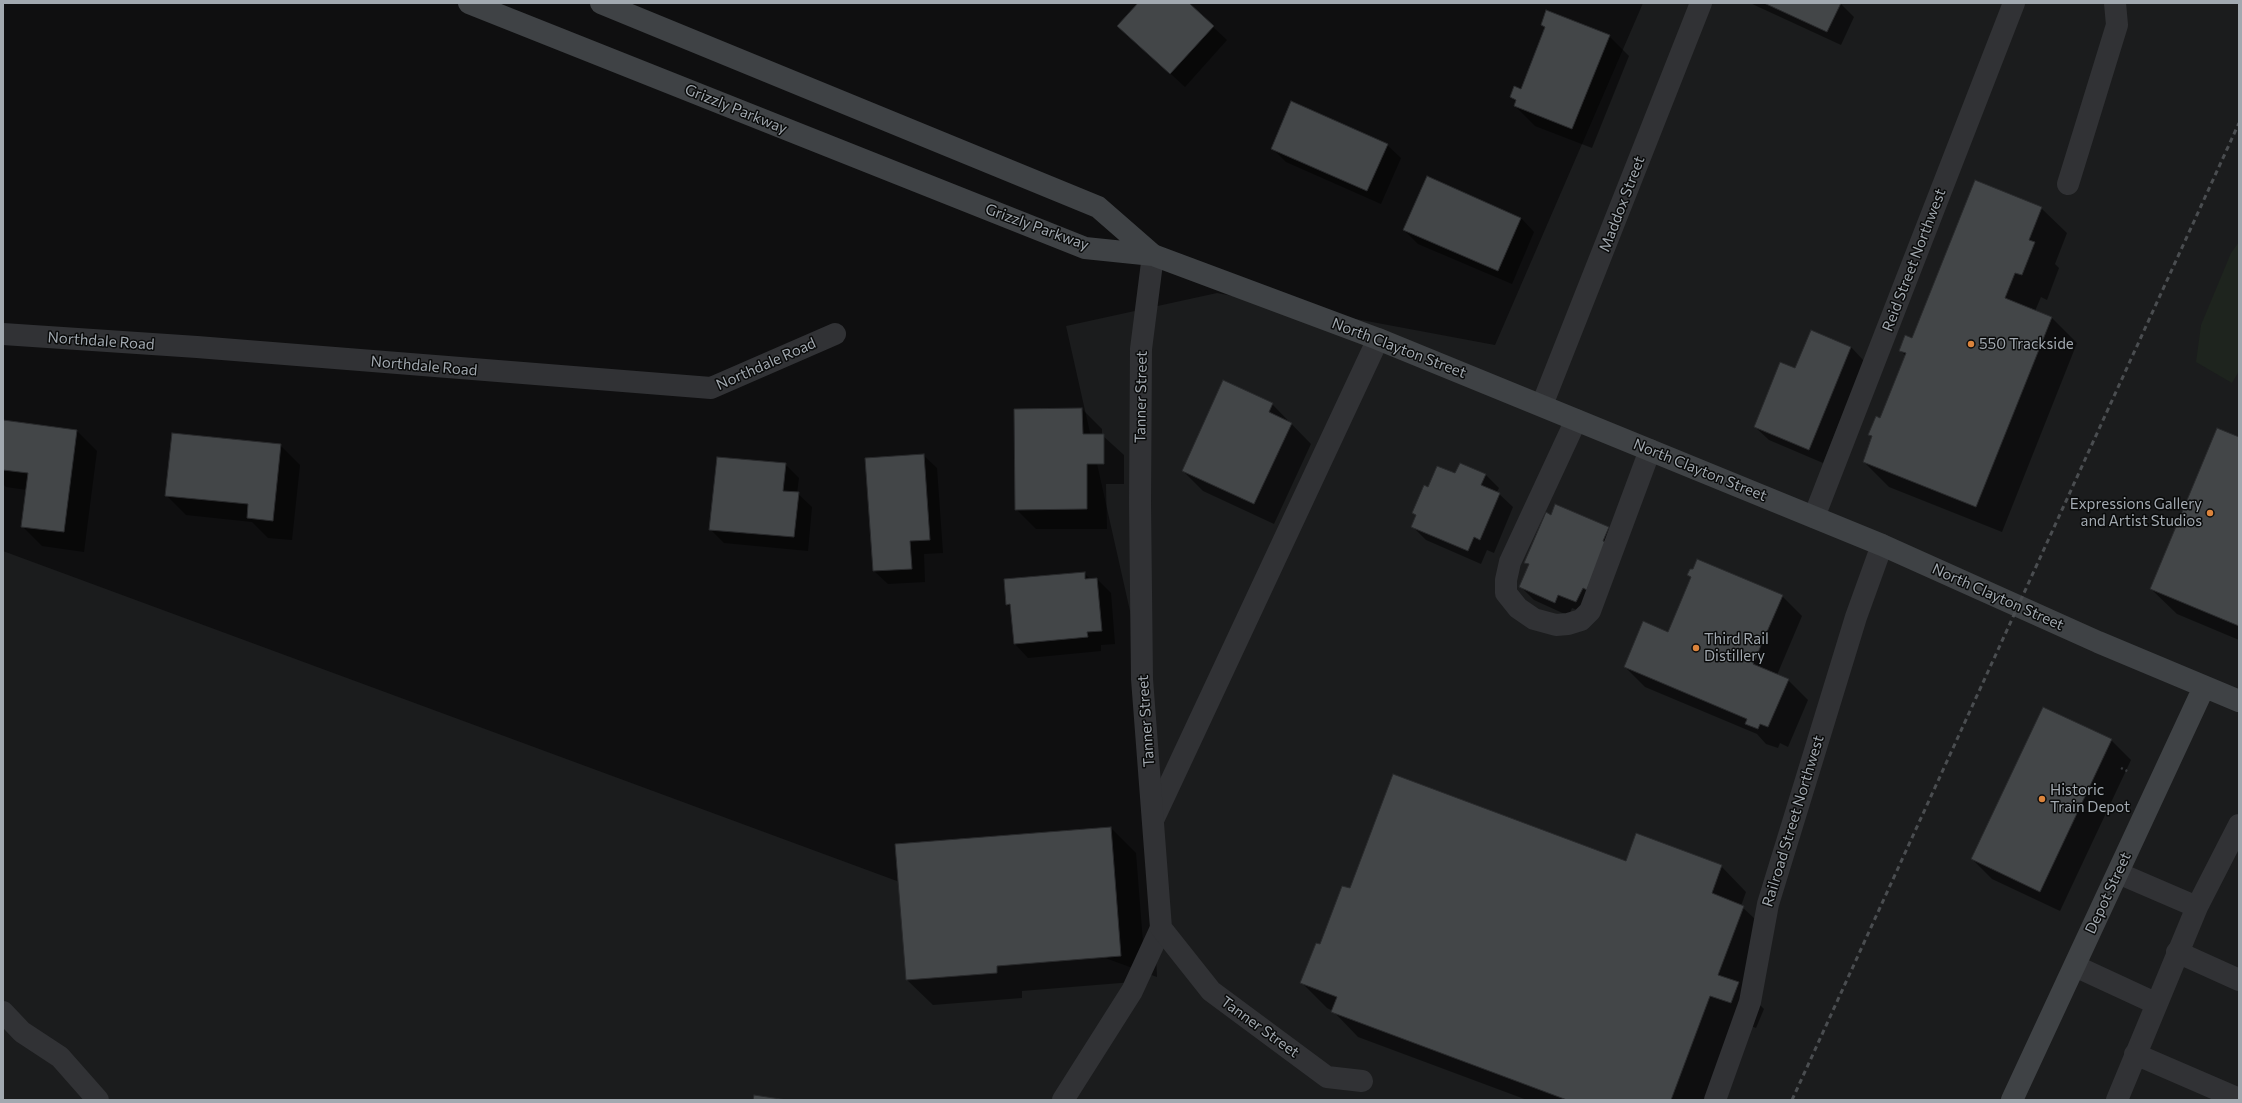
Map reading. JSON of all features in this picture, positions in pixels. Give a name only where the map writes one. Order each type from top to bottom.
[{"type":"street","name":"Grizzly Parkway","points":[[469,3],[1085,248],[1153,255]]},
{"type":"street","points":[[601,3],[1098,207],[1153,255]]},
{"type":"street","name":"Maddox Street","points":[[1542,405],[1701,3]]},
{"type":"street","name":"Reid Street Northwest","points":[[1814,517],[2014,3]]},
{"type":"street","points":[[2068,184],[2117,25],[2115,3]]},
{"type":"street","name":"North Clayton Street","points":[[1153,255],[1378,339],[1542,405],[1882,545],[2239,701]]},
{"type":"street","name":"Tanner Street","points":[[1153,255],[1141,349],[1140,503],[1142,679],[1161,928],[1210,990],[1327,1077],[1362,1081]]},
{"type":"street","name":"Northdale Road","points":[[3,334],[196,347],[712,388],[835,334]]},
{"type":"street","points":[[1153,820],[1378,339]]},
{"type":"street","points":[[1576,420],[1510,562],[1506,580],[1506,593],[1518,608],[1534,619],[1556,625],[1568,624],[1581,620],[1590,611],[1650,450]]},
{"type":"street","name":"Railroad Street Northwest","points":[[1715,1100],[1750,1002],[1758,949],[1768,904],[1856,617],[1882,545]]},
{"type":"street","name":"Depot Street","points":[[2012,1100],[2204,687]]},
{"type":"street","points":[[2117,1100],[2155,1003],[2177,952],[2197,907],[2239,825]]},
{"type":"street","points":[[2118,873],[2197,907]]},
{"type":"street","points":[[1063,1100],[1132,991],[1161,928]]},
{"type":"street","points":[[2177,952],[2239,980]]},
{"type":"street","points":[[2075,966],[2155,1003]]},
{"type":"street","points":[[3,1012],[22,1032],[60,1057],[98,1100]]},
{"type":"street","points":[[2135,1054],[2239,1099]]},
{"type":"shaded area","points":[[1643,3],[2239,3],[2239,1100],[3,1100],[3,551],[1157,977],[1143,669],[1066,326],[1217,293],[1495,345]]},
{"type":"shaded area","points":[[2239,242],[2239,371],[2232,383],[2196,362],[2201,325],[2231,253]]},
{"type":"building","points":[[1138,3],[1189,3],[1214,26],[1170,74],[1117,26]]},
{"type":"building","points":[[1764,3],[1841,3],[1827,32]]},
{"type":"building","points":[[1546,10],[1610,35],[1572,129],[1514,106],[1516,100],[1510,97],[1514,86],[1521,89],[1545,27],[1541,25]]},
{"type":"building","points":[[1291,101],[1388,144],[1367,191],[1271,149]]},
{"type":"building","points":[[1427,176],[1521,218],[1498,271],[1403,230]]},
{"type":"building","name":"550 Trackside","points":[[1975,180],[2042,207],[2029,240],[2035,242],[2022,275],[2015,273],[2005,298],[2052,317],[1976,507],[1863,462],[1872,436],[1868,435],[1876,416],[1880,418],[1906,353],[1899,351],[1905,335],[1912,338]]},
{"type":"building","points":[[1811,330],[1851,347],[1809,450],[1754,427],[1780,362],[1795,368]]},
{"type":"building","points":[[1223,380],[1273,403],[1269,412],[1292,423],[1254,504],[1182,471]]},
{"type":"building","points":[[1082,408],[1083,434],[1104,434],[1104,464],[1087,464],[1087,509],[1015,510],[1014,409]]},
{"type":"building","points":[[3,420],[77,430],[64,532],[21,527],[28,473],[3,470]]},
{"type":"building","name":"Expressions Gallery and Artist Studios","points":[[2217,428],[2239,437],[2239,626],[2150,589]]},
{"type":"building","points":[[172,433],[281,444],[273,521],[247,518],[248,504],[165,496]]},
{"type":"building","points":[[924,454],[930,540],[910,541],[912,569],[873,571],[865,458]]},
{"type":"building","points":[[717,457],[786,463],[783,491],[799,492],[794,537],[709,530]]},
{"type":"building","points":[[1460,463],[1486,474],[1481,485],[1500,493],[1480,540],[1474,537],[1468,551],[1411,527],[1416,515],[1412,513],[1424,485],[1428,487],[1437,466],[1455,473]]},
{"type":"building","points":[[1555,504],[1609,527],[1603,541],[1607,543],[1587,590],[1583,588],[1576,602],[1558,595],[1555,603],[1519,587],[1529,564],[1524,563],[1546,512],[1551,515]]},
{"type":"building","name":"Third Rail Distillery","points":[[1697,559],[1783,595],[1753,664],[1789,679],[1768,727],[1760,724],[1758,729],[1745,724],[1747,719],[1624,667],[1643,621],[1668,632],[1691,577],[1687,575],[1690,569],[1693,569]]},
{"type":"building","points":[[1085,572],[1085,579],[1097,578],[1102,631],[1087,632],[1088,637],[1014,644],[1010,604],[1006,605],[1004,579]]},
{"type":"building","name":"Historic Train Depot","points":[[2043,707],[2112,739],[2040,892],[1971,859]]},
{"type":"building","points":[[1393,774],[1626,861],[1636,833],[1722,865],[1712,893],[1744,906],[1718,975],[1739,982],[1731,1003],[1710,996],[1671,1100],[1567,1100],[1331,1012],[1337,997],[1300,983],[1316,943],[1320,944],[1342,886],[1350,888]]},
{"type":"building","points":[[1111,827],[1121,956],[997,966],[997,973],[906,980],[895,844]]},
{"type":"building","points":[[754,1095],[787,1100],[753,1100]]},
{"type":"railway","points":[[1792,1100],[2239,123]]},
{"type":"place","name":"550 Trackside","points":[[1971,344]]},
{"type":"place","name":"Expressions Gallery and Artist Studios","points":[[2210,513]]},
{"type":"place","name":"Third Rail Distillery","points":[[1696,648]]},
{"type":"place","name":"Historic Train Depot","points":[[2042,799]]}]
